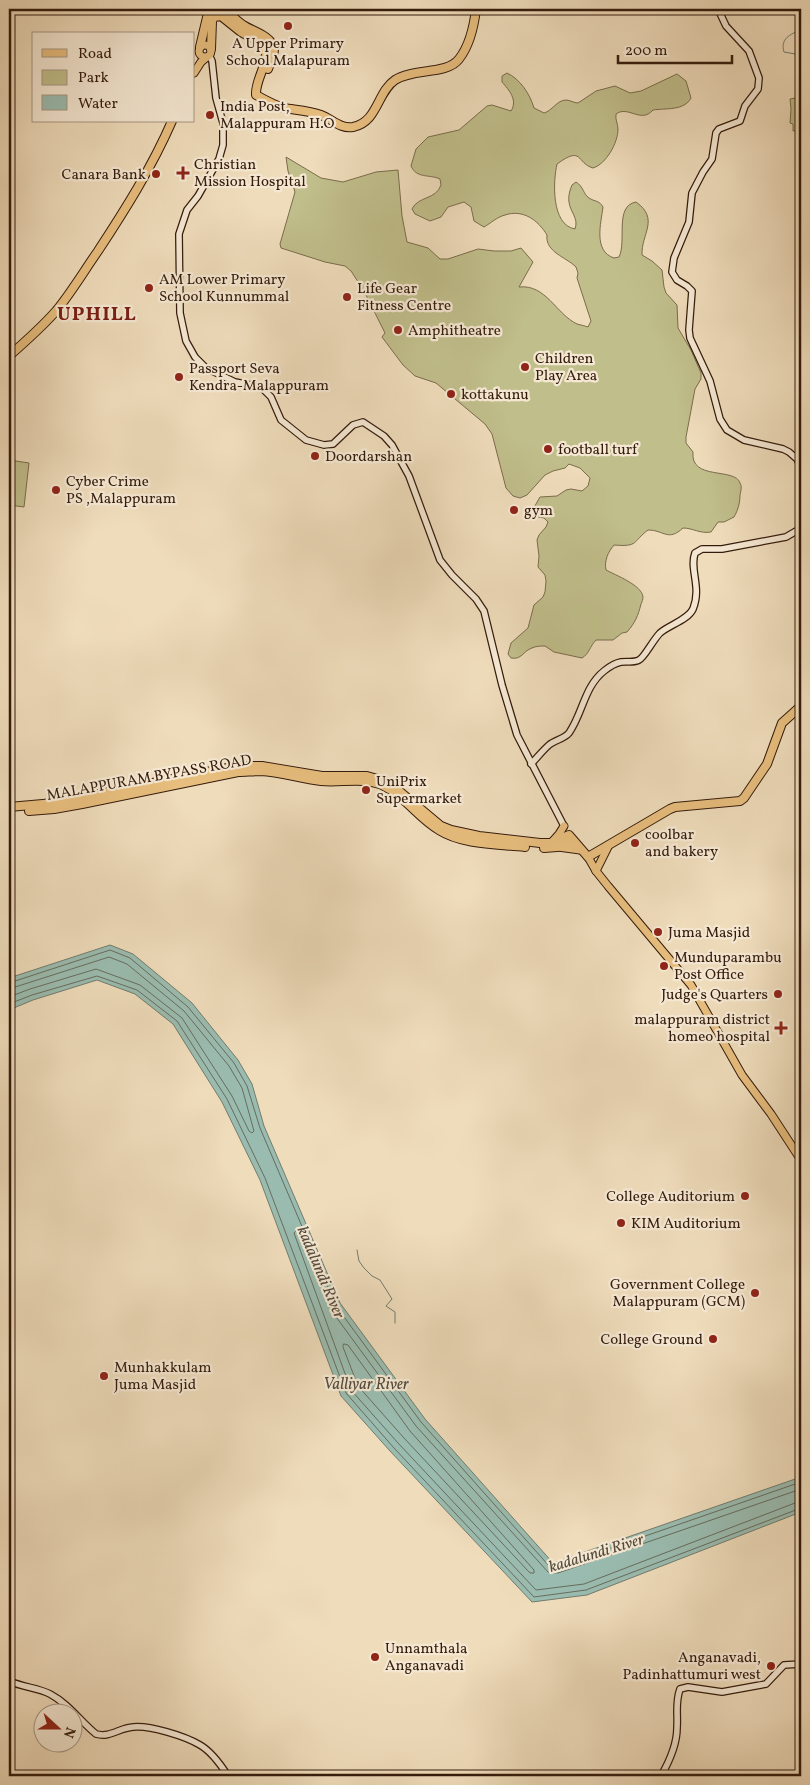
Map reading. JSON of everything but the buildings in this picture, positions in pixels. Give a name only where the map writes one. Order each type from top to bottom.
[{"type":"highway","points":[[200,50],[209,9]]},
{"type":"highway","points":[[224,9],[244,26],[266,38],[274,49],[273,57],[258,92],[261,98]]},
{"type":"highway","points":[[209,54],[212,21],[214,17],[221,16],[262,46],[266,53],[255,93],[261,98],[284,108],[321,115],[342,126],[349,127],[359,125],[372,115],[386,90],[396,79],[452,65],[459,60],[470,37],[476,9]]},
{"type":"highway","points":[[9,356],[34,335],[57,310],[123,214],[148,170],[172,122]]},
{"type":"highway","points":[[571,838],[588,857],[675,807],[740,801],[767,764],[782,723],[801,706]]},
{"type":"highway","name":"MALAPPURAM BYPASS ROAD","points":[[9,807],[54,804],[230,768],[262,766],[322,776],[367,776],[392,784],[441,826],[451,830],[479,836],[554,845]]},
{"type":"highway","name":"MALAPPURAM BYPASS ROAD","points":[[9,812],[54,809],[238,772],[262,771],[322,781],[379,784],[388,788],[438,830],[475,841],[546,848],[571,838]]},
{"type":"main road","points":[[718,9],[726,26],[749,50],[759,78],[759,85],[745,106],[740,121],[719,129],[716,133],[715,150],[712,159],[692,193],[689,222],[674,258],[672,272],[677,280],[692,291],[690,338],[710,381],[720,420],[727,430],[744,440],[789,452],[797,459],[801,466]]},
{"type":"main road","points":[[195,65],[200,50],[206,45],[212,61],[216,98],[222,123],[223,144],[219,159],[198,196],[187,210],[179,234],[180,313],[186,341],[194,357],[206,368],[235,382],[261,387],[271,398],[281,420],[306,440],[324,445],[333,444],[353,425],[363,422],[384,436],[392,445],[409,476],[440,560],[476,599],[484,611],[504,694],[517,734],[571,838]]},
{"type":"main road","points":[[195,71],[209,54]]},
{"type":"main road","points":[[532,764],[550,745],[568,733],[588,690],[604,670],[622,662],[642,660],[651,642],[661,632],[690,614],[696,597],[697,587],[693,558],[698,550],[722,549],[786,537],[798,530],[801,523]]},
{"type":"main road","points":[[564,826],[554,845],[580,850]]},
{"type":"main road","points":[[596,871],[609,844]]},
{"type":"main road","points":[[588,857],[596,871],[691,985],[742,1075],[771,1114],[801,1160]]},
{"type":"main road","points":[[661,1776],[670,1757],[677,1729],[676,1702],[680,1688],[688,1687],[722,1692],[766,1684],[784,1664],[801,1664]]},
{"type":"main road","points":[[9,1680],[22,1686],[48,1693],[60,1700],[96,1734],[103,1736],[124,1728],[139,1727],[181,1737],[200,1745],[220,1763],[228,1776]]},
{"type":"green space","points":[[507,73],[524,88],[534,108],[544,113],[563,100],[578,103],[596,91],[615,86],[630,93],[641,91],[677,74],[686,81],[691,98],[684,105],[653,110],[644,115],[625,112],[616,114],[618,129],[616,140],[607,158],[598,166],[593,168],[588,166],[575,156],[571,156],[557,164],[555,181],[556,201],[562,220],[567,226],[575,229],[576,222],[569,200],[572,185],[576,182],[587,196],[600,203],[603,207],[600,228],[601,243],[607,254],[614,258],[619,257],[621,250],[625,210],[629,205],[636,202],[647,214],[648,227],[642,247],[642,255],[662,270],[666,293],[677,305],[678,328],[691,350],[701,373],[701,379],[695,389],[686,443],[693,452],[694,461],[698,467],[730,475],[736,478],[741,486],[738,509],[734,517],[724,522],[718,522],[711,532],[683,528],[670,535],[648,530],[632,544],[614,545],[607,557],[606,570],[638,588],[643,597],[636,619],[627,632],[622,633],[613,640],[596,640],[582,658],[554,652],[545,646],[529,649],[518,658],[511,658],[508,654],[511,643],[528,628],[534,605],[543,597],[545,592],[545,575],[538,567],[537,540],[548,522],[544,518],[534,516],[532,511],[540,497],[557,496],[571,489],[582,491],[588,486],[590,478],[580,468],[569,464],[565,468],[545,475],[527,495],[520,498],[513,496],[506,488],[492,434],[485,424],[436,383],[415,376],[403,365],[382,337],[385,333],[364,291],[351,271],[345,266],[325,262],[281,248],[280,244],[295,192],[288,171],[286,157],[321,178],[343,182],[376,172],[398,170],[402,216],[407,242],[428,248],[440,259],[448,259],[478,249],[511,251],[521,248],[533,262],[519,287],[528,287],[536,290],[577,324],[588,327],[591,321],[577,278],[576,267],[549,246],[547,235],[535,220],[518,213],[499,217],[484,227],[474,221],[471,207],[464,202],[448,207],[441,217],[430,221],[415,214],[412,209],[418,202],[439,190],[441,185],[440,179],[420,175],[411,166],[416,149],[428,137],[459,130],[487,106],[492,105],[511,111],[514,103],[513,99],[502,82],[502,76]]},
{"type":"green space","points":[[801,97],[801,130],[793,131],[793,124],[790,123],[790,99]]},
{"type":"green space","points":[[9,460],[29,463],[24,507],[9,505]]},
{"type":"water","name":"Valliyar River","points":[[110,945],[133,954],[192,1003],[238,1060],[252,1084],[264,1126],[340,1303],[425,1419],[553,1563],[801,1477],[801,1512],[587,1595],[532,1602],[341,1396],[260,1180],[222,1102],[173,1024],[135,994],[97,980],[33,1000],[9,1010],[9,978]]},
{"type":"waterway","points":[[801,30],[793,33],[783,44],[784,52],[801,55]]},
{"type":"waterway","points":[[357,1250],[359,1261],[372,1276],[380,1280],[392,1299],[386,1306],[395,1312],[395,1323]]},
{"type":"place","name":"A Upper Primary School Malapuram","points":[[288,26]]},
{"type":"place","name":"India Post, Malappuram H.O","points":[[210,115]]},
{"type":"place","name":"Christian Mission Hospital","points":[[183,173]]},
{"type":"place","name":"Canara Bank","points":[[156,174]]},
{"type":"place","name":"AM Lower Primary School Kunnummal","points":[[149,288]]},
{"type":"place","name":"Life Gear Fitness Centre","points":[[347,297]]},
{"type":"place","name":"Amphitheatre","points":[[398,330]]},
{"type":"place","name":"Children Play Area","points":[[525,367]]},
{"type":"place","name":"Passport Seva Kendra-Malappuram","points":[[179,377]]},
{"type":"place","name":"kottakunu","points":[[451,394]]},
{"type":"place","name":"football turf","points":[[548,449]]},
{"type":"place","name":"Doordarshan","points":[[315,456]]},
{"type":"place","name":"Cyber Crime PS ,Malappuram","points":[[56,490]]},
{"type":"place","name":"gym","points":[[514,510]]},
{"type":"place","name":"UniPrix Supermarket","points":[[366,790]]},
{"type":"place","name":"coolbar and bakery","points":[[635,843]]},
{"type":"place","name":"Juma Masjid","points":[[658,932]]},
{"type":"place","name":"Munduparambu Post Office","points":[[664,966]]},
{"type":"place","name":"Judge's Quarters","points":[[778,994]]},
{"type":"place","name":"malappuram district homeo hospital","points":[[781,1028]]},
{"type":"place","name":"College Auditorium","points":[[745,1196]]},
{"type":"place","name":"KIM Auditorium","points":[[621,1223]]},
{"type":"place","name":"Government College Malappuram (GCM)","points":[[755,1293]]},
{"type":"place","name":"College Ground","points":[[713,1339]]},
{"type":"place","name":"Munhakkulam Juma Masjid","points":[[104,1376]]},
{"type":"place","name":"Unnamthala Anganavadi","points":[[375,1657]]},
{"type":"place","name":"Anganavadi, Padinhattumuri west","points":[[771,1666]]},
{"type":"district","name":"UPHILL","points":[[97,313]]},
{"type":"water label","name":"kadalundi River","points":[[322,1272]]},
{"type":"water label","name":"kadalundi River","points":[[596,1552]]}]
